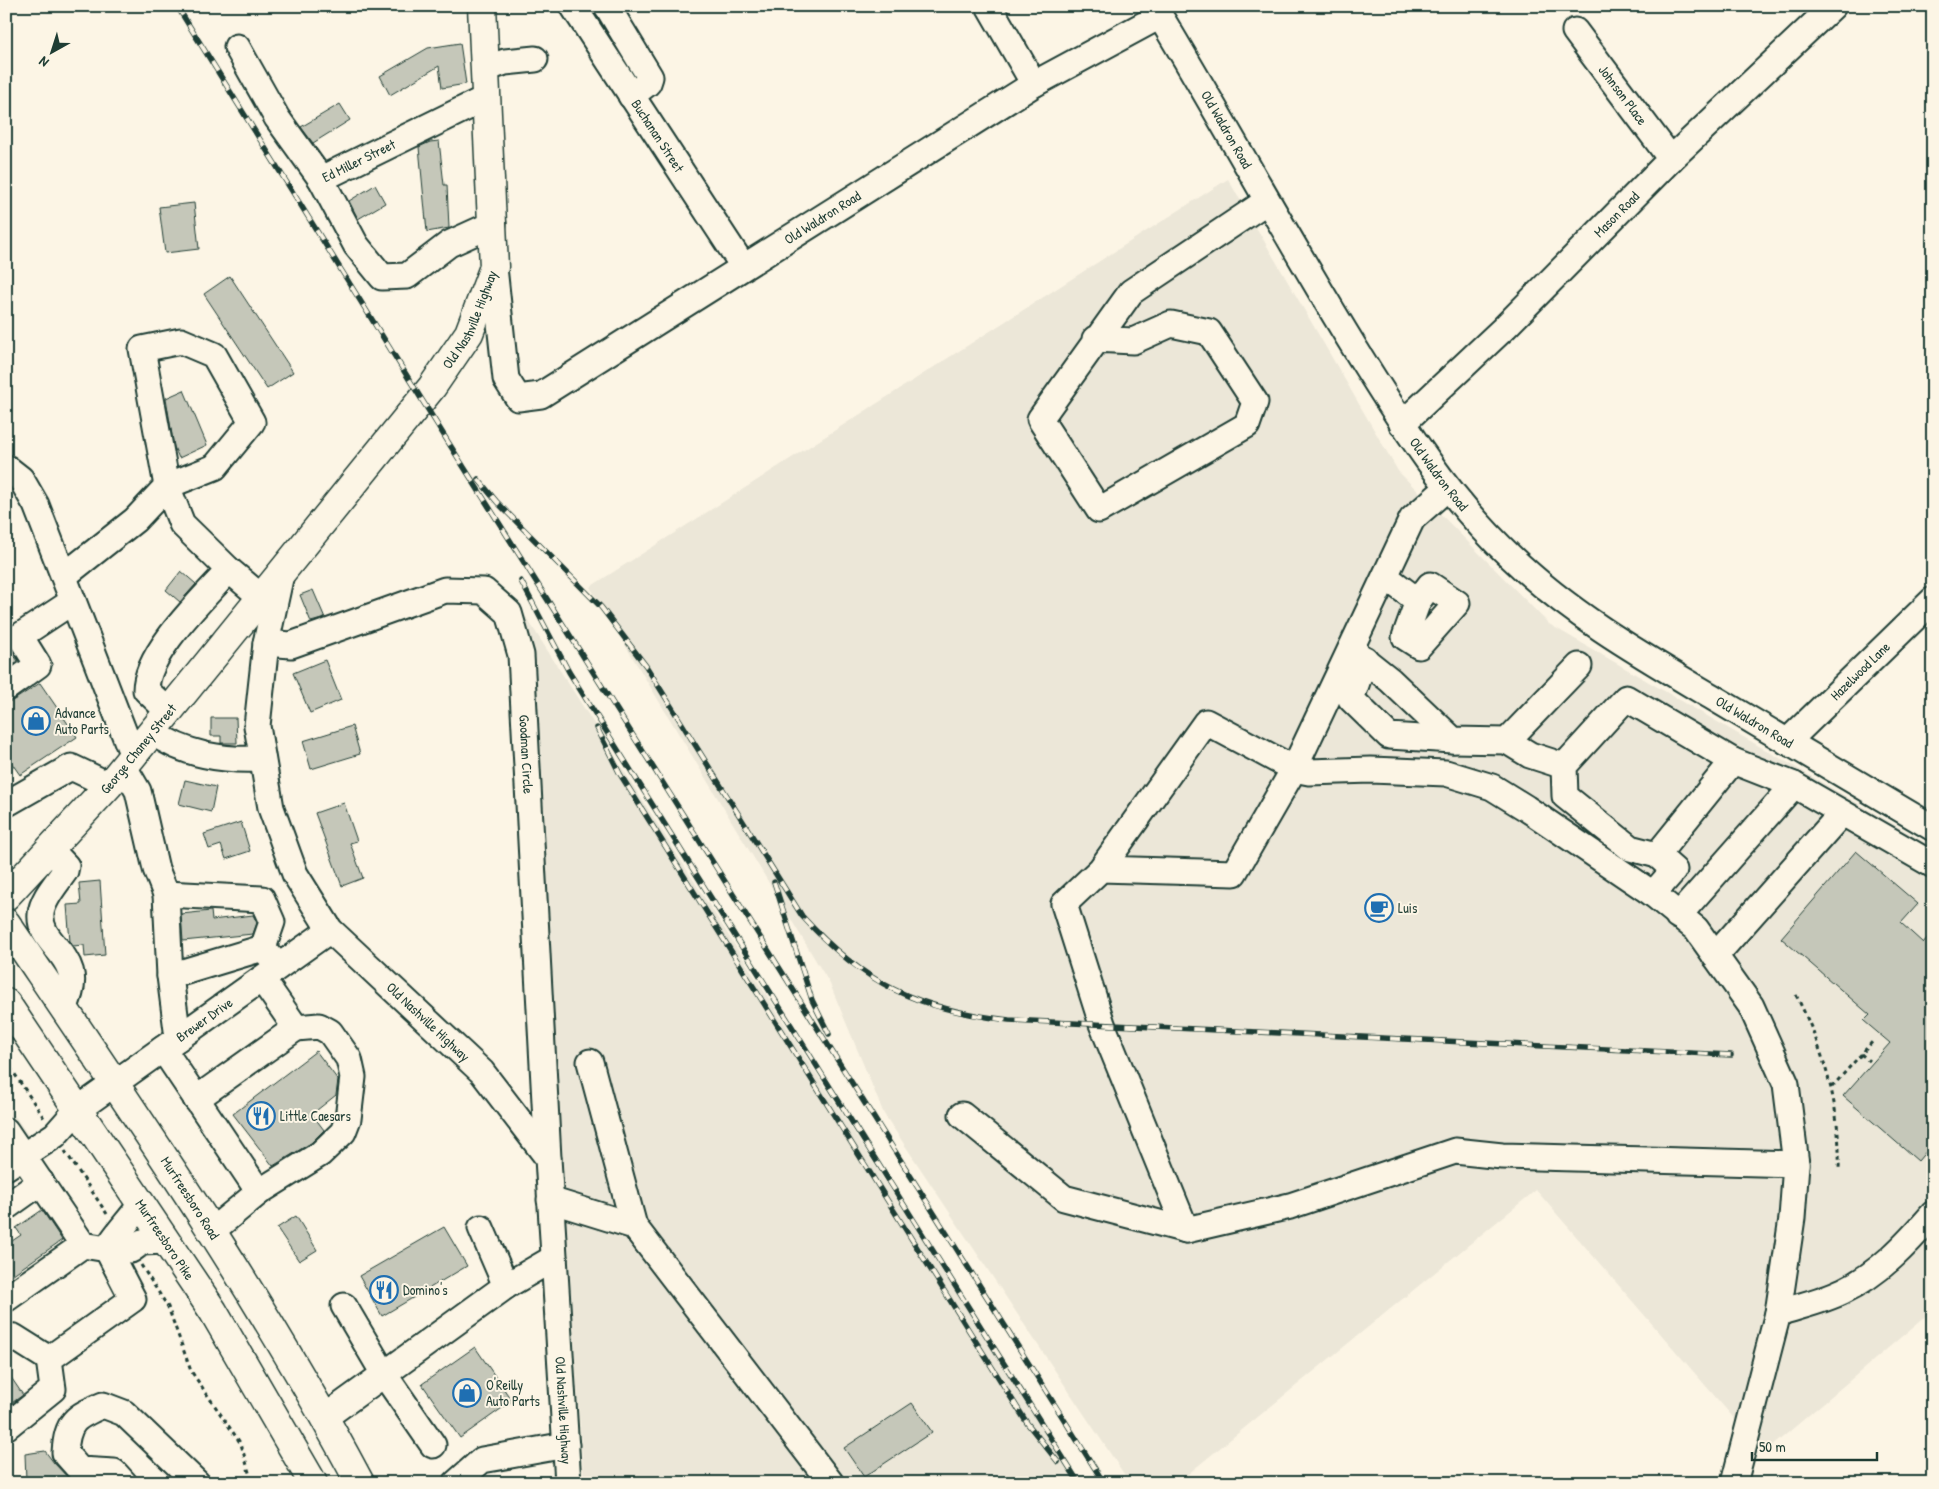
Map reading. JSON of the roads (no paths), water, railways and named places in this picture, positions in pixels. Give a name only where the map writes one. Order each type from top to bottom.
[{"type":"main road","name":"Old Nashville Highway","points":[[261,597],[447,369],[469,333],[494,267],[482,6]]},
{"type":"main road","name":"George Chaney Street","points":[[6,896],[122,769],[261,597]]},
{"type":"main road","name":"Murfreesboro Road","points":[[6,923],[213,1230],[325,1417],[360,1483]]},
{"type":"main road","name":"Murfreesboro Pike","points":[[6,1003],[213,1311],[312,1483]]},
{"type":"street","name":"Buchanan Street","points":[[572,6],[743,266]]},
{"type":"street","points":[[607,6],[650,77],[648,83],[631,96]]},
{"type":"street","points":[[989,6],[1034,84]]},
{"type":"street","name":"Mason Road","points":[[1402,424],[1503,330],[1671,159],[1833,6]]},
{"type":"street","name":"Old Waldron Road","points":[[494,267],[506,380],[518,398],[541,394],[1034,84],[1168,11],[1209,97],[1297,255],[1402,424],[1447,488],[1510,557],[1571,610],[1635,652],[1933,828]]},
{"type":"street","name":"Johnson Place","points":[[1575,30],[1671,159]]},
{"type":"street","name":"Ed Miller Street","points":[[237,47],[276,118],[321,179],[486,98]]},
{"type":"street","points":[[484,69],[506,62],[536,59]]},
{"type":"street","points":[[321,179],[356,245],[382,277],[407,276],[449,244],[493,224]]},
{"type":"street","points":[[1095,339],[1133,341],[1170,324],[1210,332],[1255,402],[1247,425],[1099,510],[1040,418],[1095,339],[1131,292],[1267,202]]},
{"type":"street","points":[[6,688],[38,665],[11,635],[68,588],[167,486],[215,467],[252,422],[214,355],[181,341],[142,349],[167,486],[182,524],[261,597]]},
{"type":"street","points":[[7,468],[30,491],[68,588],[122,769],[138,791],[156,869],[166,894],[171,1044],[196,1099],[259,1192]]},
{"type":"street","points":[[1101,869],[1234,873],[1358,654],[1384,579],[1412,519],[1447,488]]},
{"type":"street","points":[[230,570],[156,656],[146,680],[146,690],[161,722],[167,743],[193,751],[239,760],[262,758]]},
{"type":"street","name":"Old Nashville Highway","points":[[281,574],[266,643],[257,726],[271,808],[295,874],[330,930],[482,1072],[548,1158],[568,1483]]},
{"type":"street","points":[[1384,579],[1394,582],[1418,601]]},
{"type":"street","name":"Goodman Circle","points":[[266,643],[291,645],[445,590],[484,591],[509,613],[520,655],[548,1158]]},
{"type":"street","name":"Hazelwood Lane","points":[[1787,742],[1933,600]]},
{"type":"street","points":[[1358,654],[1390,680],[1453,740]]},
{"type":"street","points":[[1358,654],[1351,699],[1389,736],[1507,741],[1530,754],[1564,766]]},
{"type":"street","points":[[1507,741],[1579,666]]},
{"type":"street","points":[[1653,894],[1674,870],[1657,856],[1630,848],[1565,796],[1564,766],[1626,698],[1733,761],[1794,785],[1933,865]]},
{"type":"street","points":[[1186,1230],[1102,1024],[1064,904],[1101,869],[1206,722],[1294,769],[1309,772],[1371,770],[1446,773],[1492,787],[1653,894],[1696,929],[1750,1006],[1786,1084],[1796,1164],[1792,1218],[1778,1313],[1734,1483]]},
{"type":"street","points":[[1657,856],[1733,761]]},
{"type":"street","points":[[6,804],[71,767],[122,769]]},
{"type":"street","points":[[1678,916],[1794,785]]},
{"type":"street","points":[[1715,956],[1842,813]]},
{"type":"street","points":[[50,849],[66,866],[65,871],[42,906],[40,916],[43,927],[72,974],[71,990],[64,1008]]},
{"type":"street","points":[[166,894],[262,899],[272,922],[268,965],[296,1028]]},
{"type":"street","name":"Brewer Drive","points":[[15,1161],[55,1135],[77,1110],[171,1044],[268,965],[330,930]]},
{"type":"street","points":[[170,976],[268,965]]},
{"type":"street","points":[[196,1099],[296,1028],[319,1026],[330,1032],[349,1059],[353,1077],[348,1119],[343,1132],[320,1154],[259,1192],[213,1230]]},
{"type":"street","points":[[590,1062],[634,1226],[831,1483]]},
{"type":"street","points":[[962,1115],[1064,1198],[1186,1230],[1290,1206],[1455,1151],[1502,1156],[1796,1164]]},
{"type":"street","points":[[6,1131],[15,1161],[41,1182],[83,1245]]},
{"type":"street","points":[[6,1207],[41,1182]]},
{"type":"street","points":[[550,1200],[634,1226]]},
{"type":"street","points":[[49,1359],[133,1299],[119,1243],[128,1223],[141,1204]]},
{"type":"street","points":[[1778,1313],[1842,1292],[1876,1271],[1933,1214]]},
{"type":"street","points":[[481,1228],[506,1286]]},
{"type":"street","points":[[6,1299],[83,1245],[166,1241]]},
{"type":"street","points":[[325,1417],[506,1286],[554,1258]]},
{"type":"street","points":[[344,1306],[384,1374],[433,1445]]},
{"type":"street","points":[[6,1342],[14,1337],[49,1359]]},
{"type":"street","points":[[6,1427],[53,1389],[49,1359]]},
{"type":"street","points":[[124,1483],[114,1472],[80,1470],[65,1453],[66,1433],[79,1415],[103,1405],[124,1413],[197,1483]]},
{"type":"street","points":[[456,1483],[482,1460],[566,1445]]},
{"type":"railway","points":[[177,6],[450,445],[1104,1483]]},
{"type":"railway","points":[[478,479],[497,502],[601,607],[646,666],[802,916],[847,960],[895,990],[920,1001],[947,1009],[1009,1020],[1731,1055]]},
{"type":"railway","points":[[521,581],[569,672],[1079,1483]]},
{"type":"railway","points":[[597,728],[620,774],[1027,1423],[1058,1462]]},
{"type":"railway","points":[[774,882],[812,1000],[829,1034]]},
{"type":"place","name":"Advance Auto Parts","points":[[36,721]]},
{"type":"place","name":"Luis","points":[[1379,908]]},
{"type":"place","name":"Little Caesars","points":[[261,1116]]},
{"type":"place","name":"Domino's","points":[[384,1290]]},
{"type":"place","name":"O'Reilly Auto Parts","points":[[467,1393]]}]
